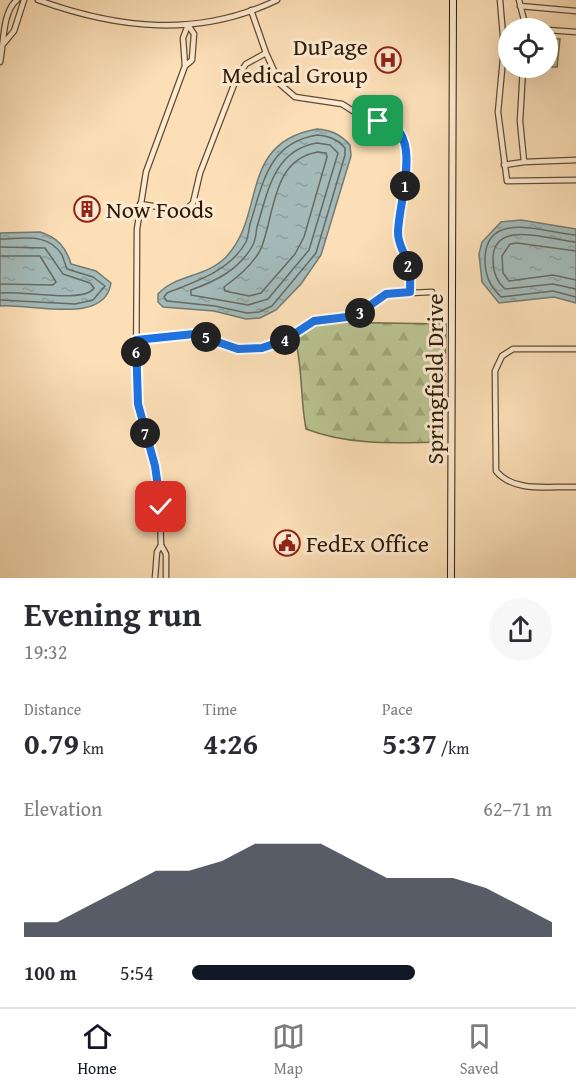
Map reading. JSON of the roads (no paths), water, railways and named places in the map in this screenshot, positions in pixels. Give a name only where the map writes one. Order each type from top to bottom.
[{"type":"street","points":[[0,62],[5,28],[13,3],[17,0]]},
{"type":"street","points":[[4,43],[14,32],[24,0]]},
{"type":"street","points":[[38,0],[106,21],[188,25],[218,21],[277,0]]},
{"type":"street","name":"Springfield Drive","points":[[451,578],[453,0]]},
{"type":"street","points":[[500,0],[502,18]]},
{"type":"street","points":[[523,18],[519,3],[576,11]]},
{"type":"street","points":[[251,10],[280,84],[295,97],[342,104],[364,118],[386,121],[399,128],[405,146],[404,199],[398,235],[408,264],[410,292]]},
{"type":"street","points":[[166,578],[166,554],[161,545],[159,486],[138,404],[136,244],[140,204],[150,161],[185,66],[183,38],[188,25]]},
{"type":"street","points":[[185,66],[192,60],[194,47],[194,34],[188,25]]},
{"type":"street","points":[[558,31],[576,32]]},
{"type":"street","points":[[140,204],[184,211],[190,208],[237,77],[246,64],[266,53]]},
{"type":"street","points":[[502,78],[498,112],[507,181],[511,183],[576,180]]},
{"type":"street","points":[[522,78],[520,121],[524,162]]},
{"type":"street","points":[[504,165],[576,160]]},
{"type":"street","points":[[136,340],[194,334],[238,349],[262,348],[285,340],[314,321],[355,316],[386,294],[432,292]]},
{"type":"street","points":[[576,349],[513,349],[502,356],[495,371],[496,471],[504,481],[515,485],[576,487]]},
{"type":"street","points":[[155,578],[157,552],[161,545]]},
{"type":"water","points":[[317,129],[343,138],[350,145],[351,156],[321,255],[301,284],[276,310],[260,318],[246,319],[214,311],[163,307],[158,302],[158,294],[173,283],[217,264],[225,258],[238,241],[264,165],[275,149],[292,137]]},
{"type":"water","points":[[521,220],[576,229],[576,303],[554,297],[499,303],[482,282],[479,254],[482,242],[501,222]]},
{"type":"water","points":[[40,232],[60,243],[71,264],[96,271],[111,283],[106,296],[95,304],[65,310],[0,306],[0,233]]},
{"type":"place","name":"DuPage Medical Group","points":[[388,60]]},
{"type":"place","name":"Now Foods","points":[[87,209]]},
{"type":"place","name":"FedEx Office","points":[[287,543]]}]
